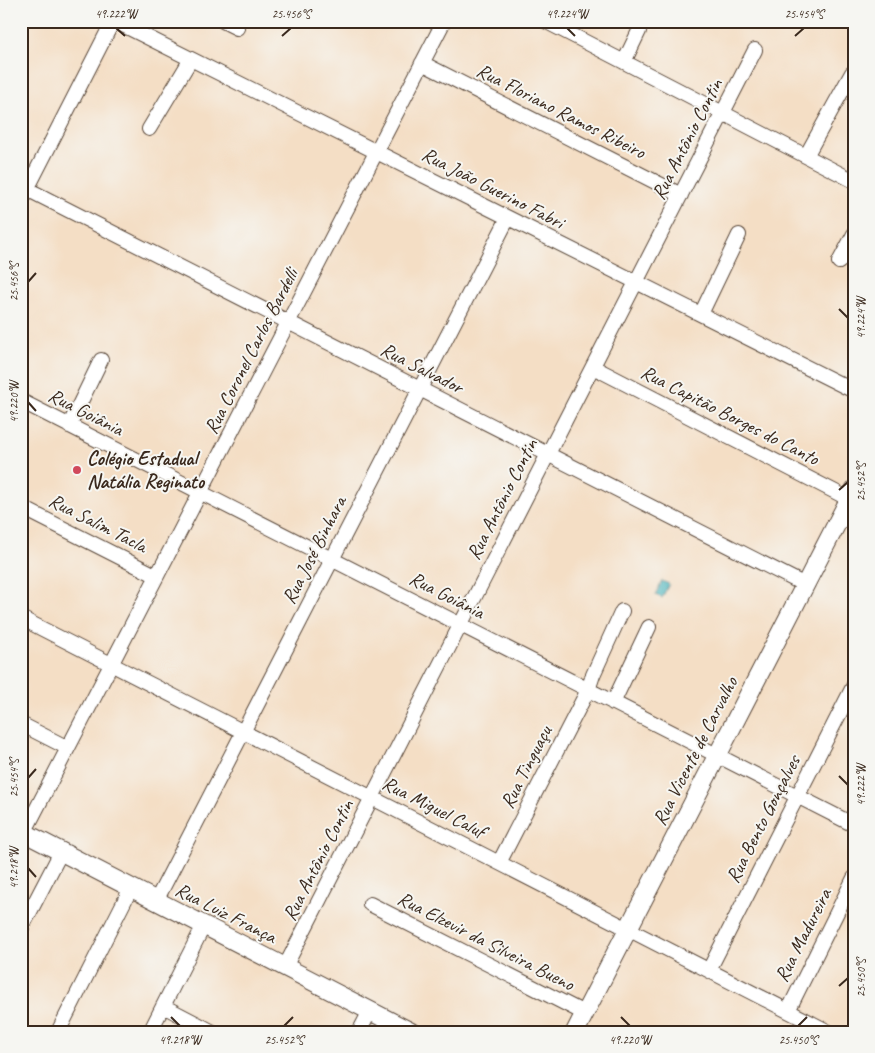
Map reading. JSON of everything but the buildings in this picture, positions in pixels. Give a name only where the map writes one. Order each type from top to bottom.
[{"type":"main road","name":"Rua Vicente de Carvalho","points":[[575,1032],[851,494]]},
{"type":"main road","name":"Rua Luiz França","points":[[23,832],[411,1032]]},
{"type":"street","name":"Rua João Guerino Fabri","points":[[114,21],[854,391]]},
{"type":"street","points":[[23,192],[114,21]]},
{"type":"street","points":[[223,21],[237,28]]},
{"type":"street","name":"Rua Coronel Carlos Bardelli","points":[[23,832],[112,664],[444,21]]},
{"type":"street","points":[[545,21],[854,181]]},
{"type":"street","points":[[624,62],[639,31]]},
{"type":"street","name":"Rua Antônio Contin","points":[[285,967],[755,50]]},
{"type":"street","points":[[149,129],[190,59]]},
{"type":"street","name":"Rua Floriano Ramos Ribeiro","points":[[422,63],[681,195]]},
{"type":"street","points":[[806,156],[852,73]]},
{"type":"street","name":"Rua Salvador","points":[[23,192],[288,322],[804,585]]},
{"type":"street","name":"Rua José Binhara","points":[[156,901],[508,218]]},
{"type":"street","points":[[839,262],[854,234]]},
{"type":"street","points":[[701,314],[739,235]]},
{"type":"street","points":[[69,426],[101,360]]},
{"type":"street","name":"Rua Capitão Borges do Canto","points":[[593,367],[851,494]]},
{"type":"street","name":"Rua Goiânia","points":[[21,401],[854,825]]},
{"type":"street","name":"Rua Salim Tacla","points":[[21,507],[157,576]]},
{"type":"street","name":"Rua Tinguaçu","points":[[499,863],[588,690],[593,674],[622,611]]},
{"type":"street","name":"Rua Miguel Caluf","points":[[21,618],[829,1032]]},
{"type":"street","points":[[613,702],[649,627]]},
{"type":"street","name":"Rua Bento Gonçalves","points":[[709,970],[854,685]]},
{"type":"street","points":[[21,724],[68,748]]},
{"type":"street","points":[[21,929],[61,852]]},
{"type":"street","name":"Rua Madureira","points":[[788,1011],[854,878]]},
{"type":"street","points":[[58,1032],[132,888]]},
{"type":"street","name":"Rua Elzevir da Silveira Bueno","points":[[370,904],[584,1013]]},
{"type":"street","points":[[150,1032],[204,925]]},
{"type":"street","points":[[163,1006],[213,1032]]},
{"type":"street","points":[[359,1032],[370,1010]]},
{"type":"water","points":[[662,581],[669,584],[662,598],[655,595]]},
{"type":"place","name":"Colégio Estadual Natália Reginato","points":[[77,470]]}]
